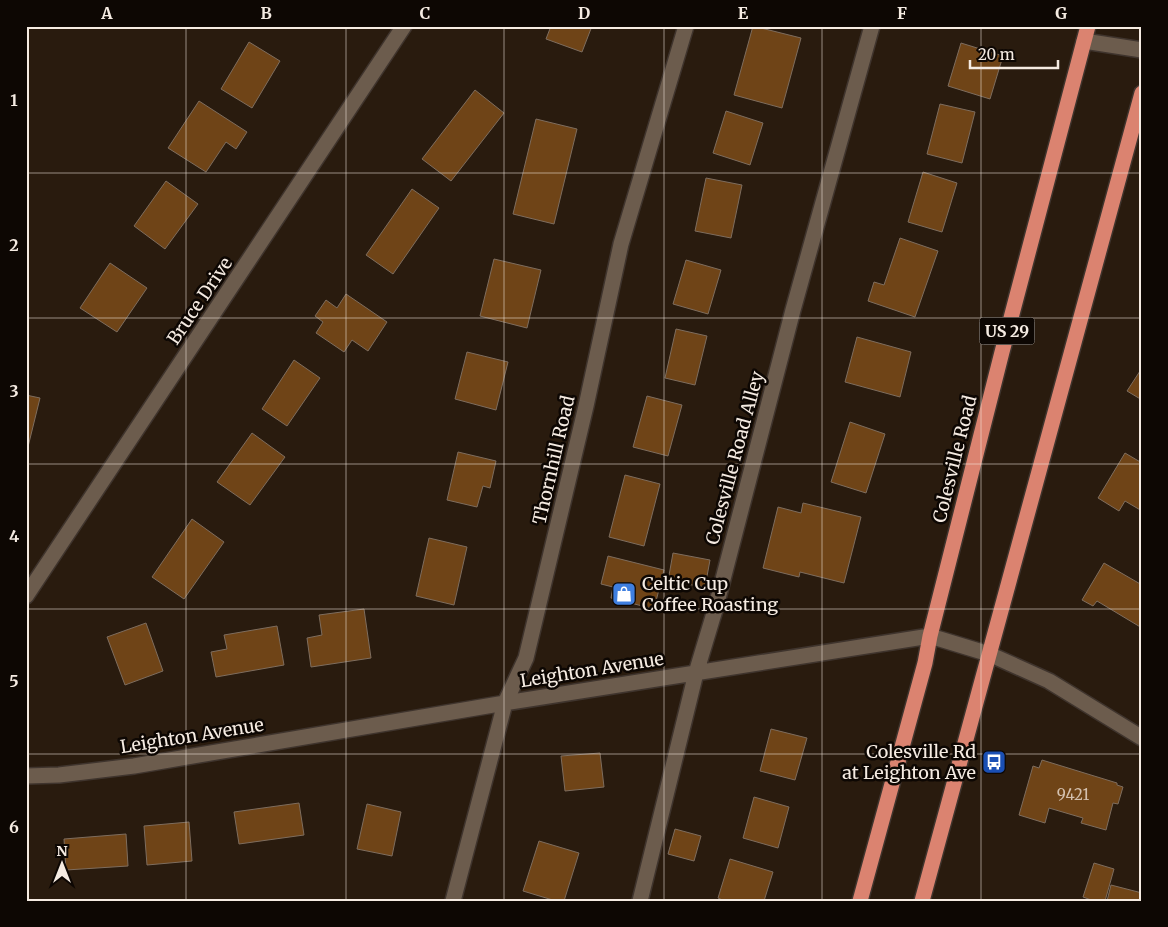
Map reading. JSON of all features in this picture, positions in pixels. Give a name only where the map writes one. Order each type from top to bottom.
[{"type":"highway","name":"Colesville Road","points":[[860,901],[925,663],[930,636],[999,361],[1086,34]]},
{"type":"highway","points":[[922,901],[1142,93]]},
{"type":"street","name":"Bruce Drive","points":[[26,596],[404,26]]},
{"type":"street","name":"Thornhill Road","points":[[453,901],[505,703],[526,658],[586,406],[621,244],[680,52],[686,26]]},
{"type":"street","name":"Colesville Road Alley","points":[[640,901],[696,673],[793,310],[872,26]]},
{"type":"street","points":[[1086,34],[1142,50]]},
{"type":"street","name":"Leighton Avenue","points":[[26,776],[59,775],[134,766],[505,703],[930,636],[989,654],[1048,681],[1142,738]]},
{"type":"building","points":[[551,26],[592,26],[582,52],[546,39]]},
{"type":"building","points":[[753,26],[801,38],[782,108],[734,95]]},
{"type":"building","points":[[249,42],[280,61],[252,108],[221,89]]},
{"type":"building","points":[[961,43],[1003,56],[990,99],[948,86]]},
{"type":"building","points":[[475,90],[504,113],[451,181],[422,159]]},
{"type":"building","points":[[199,101],[247,132],[236,149],[226,142],[206,172],[168,148]]},
{"type":"building","points":[[940,104],[975,112],[962,163],[927,154]]},
{"type":"building","points":[[726,111],[763,123],[750,165],[713,153]]},
{"type":"building","points":[[536,119],[577,129],[554,224],[513,214]]},
{"type":"building","points":[[923,172],[957,183],[942,232],[908,222]]},
{"type":"building","points":[[706,178],[742,185],[731,238],[695,231]]},
{"type":"building","points":[[166,181],[198,204],[165,249],[134,226]]},
{"type":"building","points":[[412,189],[439,208],[393,274],[366,255]]},
{"type":"building","points":[[900,238],[938,251],[915,317],[868,301],[874,282],[884,285]]},
{"type":"building","points":[[494,259],[541,270],[527,328],[480,316]]},
{"type":"building","points":[[686,260],[721,270],[708,314],[673,304]]},
{"type":"building","points":[[110,263],[147,288],[117,332],[80,308]]},
{"type":"building","points":[[346,294],[387,322],[368,351],[352,340],[344,352],[316,333],[323,322],[315,316],[326,300],[337,308]]},
{"type":"building","points":[[676,329],[707,336],[695,385],[665,378]]},
{"type":"building","points":[[857,337],[911,352],[900,397],[845,382]]},
{"type":"building","points":[[467,352],[508,362],[496,410],[455,399]]},
{"type":"building","points":[[294,360],[320,378],[287,426],[262,409]]},
{"type":"building","points":[[1142,368],[1142,400],[1127,391]]},
{"type":"building","points":[[26,395],[40,398],[26,455]]},
{"type":"building","points":[[647,396],[682,405],[668,456],[633,447]]},
{"type":"building","points":[[850,422],[885,434],[866,493],[831,482]]},
{"type":"building","points":[[252,433],[285,457],[250,505],[217,482]]},
{"type":"building","points":[[458,452],[496,461],[490,488],[483,486],[477,507],[447,500]]},
{"type":"building","points":[[1125,453],[1142,463],[1142,511],[1125,501],[1119,511],[1098,498]]},
{"type":"building","points":[[625,475],[660,484],[644,546],[609,537]]},
{"type":"building","points":[[803,503],[861,517],[844,583],[800,572],[799,577],[763,568],[778,507],[801,513]]},
{"type":"building","points":[[192,519],[224,542],[184,599],[152,577]]},
{"type":"building","points":[[429,538],[467,547],[454,605],[416,596]]},
{"type":"building","points":[[673,553],[710,560],[705,587],[668,581]]},
{"type":"building","points":[[608,556],[664,570],[654,609],[611,598],[613,587],[601,584]]},
{"type":"building","points":[[1104,563],[1142,585],[1142,628],[1097,601],[1093,606],[1082,600]]},
{"type":"building","points":[[364,609],[371,658],[311,667],[307,638],[322,635],[319,615]]},
{"type":"building","points":[[146,623],[163,671],[125,685],[107,637]]},
{"type":"building","points":[[277,626],[284,665],[216,677],[211,652],[227,649],[224,635]]},
{"type":"building","points":[[771,729],[807,738],[795,780],[760,771]]},
{"type":"building","points":[[600,753],[604,787],[565,791],[561,756]]},
{"type":"building","points":[[1042,760],[1117,783],[1117,785],[1123,787],[1118,804],[1113,803],[1106,830],[1081,823],[1083,818],[1049,808],[1045,823],[1019,815],[1033,766],[1039,768]]},
{"type":"building","points":[[754,797],[789,807],[778,848],[743,838]]},
{"type":"building","points":[[299,803],[304,835],[239,844],[234,812]]},
{"type":"building","points":[[367,804],[401,812],[392,856],[357,849]]},
{"type":"building","points":[[189,822],[192,861],[147,865],[144,826]]},
{"type":"building","points":[[675,829],[701,836],[694,861],[668,854]]},
{"type":"building","points":[[126,834],[128,866],[66,870],[64,839]]},
{"type":"building","points":[[539,841],[579,853],[564,901],[556,901],[523,891]]},
{"type":"building","points":[[730,859],[773,872],[764,901],[725,901],[718,898]]},
{"type":"building","points":[[1094,863],[1114,869],[1105,901],[1094,901],[1083,897]]},
{"type":"building","points":[[1111,885],[1142,893],[1141,901],[1107,901]]},
{"type":"place","name":"Celtic Cup Coffee Roasting","points":[[624,594]]},
{"type":"place","name":"Colesville Rd at Leighton Ave","points":[[994,762]]}]
